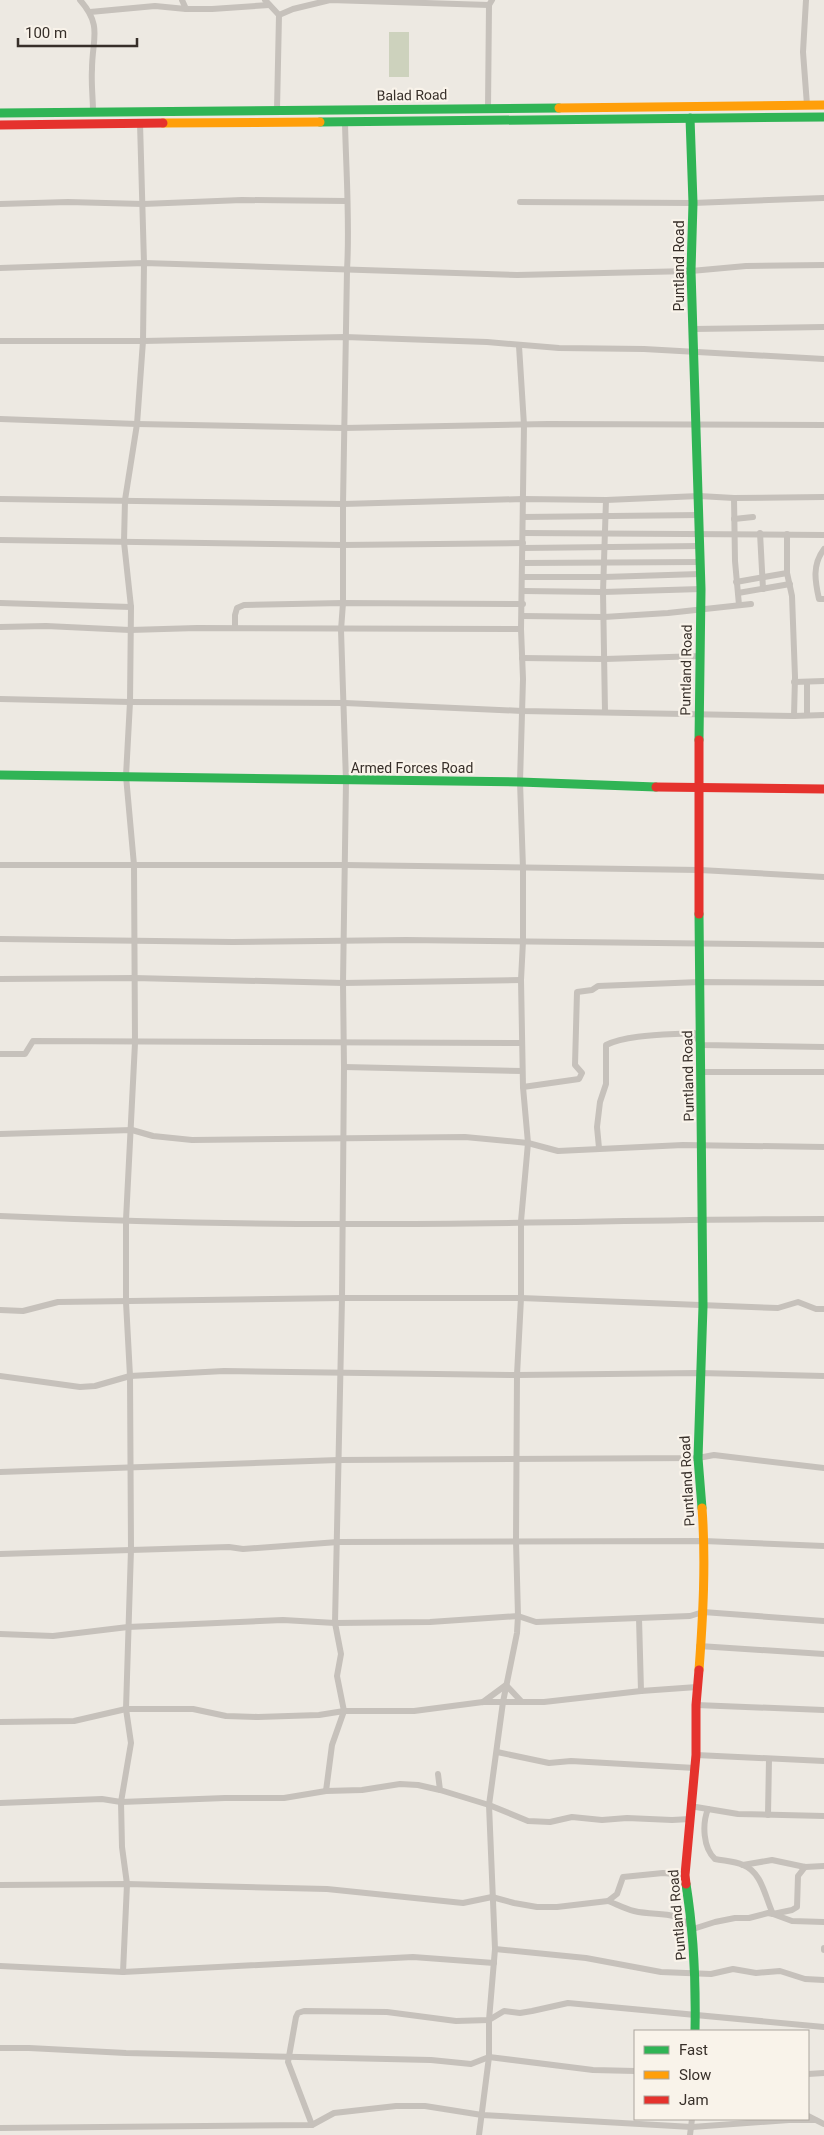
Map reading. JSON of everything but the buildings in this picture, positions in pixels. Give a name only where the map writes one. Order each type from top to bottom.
[{"type":"main road","name":"Balad Road","points":[[0,113],[824,105]]},
{"type":"main road","name":"Balad Road","points":[[0,125],[824,117]]},
{"type":"main road","name":"Puntland Road","points":[[690,118],[693,203],[691,271],[701,589],[698,788],[703,1306],[699,1373],[698,1458],[704,1541],[703,1612],[696,1705],[696,1755],[685,1876],[693,1930],[696,1973],[695,2030]]},
{"type":"main road","name":"Armed Forces Road","points":[[0,775],[520,782],[698,788],[824,789]]},
{"type":"street","points":[[80,0],[90,12],[96,32],[92,69],[94,112]]},
{"type":"street","points":[[182,0],[186,8]]},
{"type":"street","points":[[279,15],[293,9],[330,0],[447,1],[464,6],[491,3],[488,108]]},
{"type":"street","points":[[806,0],[803,52],[807,105]]},
{"type":"street","points":[[90,12],[156,6],[212,9],[267,2],[279,15],[277,110]]},
{"type":"street","points":[[326,1792],[332,1745],[344,1711],[337,1676],[341,1654],[335,1623],[342,1298],[343,983],[345,939],[345,703],[341,630],[343,603],[345,337],[349,234],[346,201],[345,122]]},
{"type":"street","points":[[123,1972],[127,1884],[122,1847],[121,1802],[131,1743],[126,1709],[131,1548],[130,1376],[126,1302],[126,1220],[136,1043],[134,864],[126,776],[130,702],[131,607],[124,542],[125,500],[137,424],[143,341],[144,263],[140,123]]},
{"type":"street","points":[[520,202],[693,203],[824,198]]},
{"type":"street","points":[[0,204],[68,202],[143,204],[242,200],[346,201]]},
{"type":"street","points":[[0,268],[144,263],[517,275],[691,271],[746,266],[824,265]]},
{"type":"street","points":[[693,329],[824,327]]},
{"type":"street","points":[[0,341],[143,341],[345,337],[487,342],[519,346],[824,359]]},
{"type":"street","points":[[479,2135],[489,2057],[489,2020],[495,1949],[489,1805],[503,1702],[514,1654],[518,1616],[516,1541],[517,1375],[521,1298],[521,1221],[528,1143],[522,1071],[523,868],[520,782],[524,425],[519,346]]},
{"type":"street","points":[[0,419],[344,428],[524,425],[824,425]]},
{"type":"street","points":[[0,499],[343,504],[523,499],[606,500],[699,496],[734,498],[824,496]]},
{"type":"street","points":[[734,498],[736,582],[739,605]]},
{"type":"street","points":[[605,712],[603,592],[606,500]]},
{"type":"street","points":[[523,517],[700,515]]},
{"type":"street","points":[[734,519],[753,517]]},
{"type":"street","points":[[523,533],[760,533],[824,535]]},
{"type":"street","points":[[760,533],[763,589]]},
{"type":"street","points":[[787,534],[788,573],[792,596],[794,716]]},
{"type":"street","points":[[0,540],[342,545],[523,545],[604,548],[700,546]]},
{"type":"street","points":[[824,549],[817,559],[814,570],[819,599],[824,599]]},
{"type":"street","points":[[522,563],[700,562]]},
{"type":"street","points":[[736,582],[788,573]]},
{"type":"street","points":[[522,577],[700,574]]},
{"type":"street","points":[[738,593],[790,584]]},
{"type":"street","points":[[523,591],[603,592],[701,589]]},
{"type":"street","points":[[0,603],[131,607]]},
{"type":"street","points":[[235,628],[237,608],[244,605],[343,603],[522,604]]},
{"type":"street","points":[[522,616],[604,617],[668,613],[751,604]]},
{"type":"street","points":[[0,628],[46,626],[130,630],[235,628],[341,630],[521,629]]},
{"type":"street","points":[[522,658],[605,660],[701,656]]},
{"type":"street","points":[[794,682],[824,681]]},
{"type":"street","points":[[807,683],[807,714]]},
{"type":"street","points":[[0,699],[345,703],[522,711],[794,716],[824,714]]},
{"type":"street","points":[[0,865],[345,865],[700,870],[824,877]]},
{"type":"street","points":[[0,939],[233,942],[345,939],[824,945]]},
{"type":"street","points":[[0,979],[134,978],[343,983],[521,980]]},
{"type":"street","points":[[523,1087],[579,1079],[582,1073],[575,1065],[577,992],[592,990],[598,986],[700,982],[824,983]]},
{"type":"street","points":[[599,1148],[597,1127],[600,1102],[606,1084],[606,1045],[634,1038],[694,1033],[701,1045],[824,1047]]},
{"type":"street","points":[[0,1054],[25,1054],[33,1041],[136,1043],[522,1043]]},
{"type":"street","points":[[344,1067],[522,1071]]},
{"type":"street","points":[[702,1072],[824,1072]]},
{"type":"street","points":[[0,1134],[132,1130],[153,1136],[192,1140],[465,1136],[528,1143],[558,1151],[702,1145],[824,1147]]},
{"type":"street","points":[[0,1216],[342,1224],[824,1219]]},
{"type":"street","points":[[0,1310],[23,1311],[58,1302],[342,1298],[521,1298],[778,1308],[798,1302],[816,1309],[824,1309]]},
{"type":"street","points":[[0,1376],[80,1386],[95,1386],[130,1376],[224,1371],[517,1375],[699,1373],[824,1376]]},
{"type":"street","points":[[0,1472],[338,1460],[698,1458],[720,1455],[824,1468]]},
{"type":"street","points":[[0,1554],[131,1548],[229,1547],[244,1549],[338,1542],[704,1541],[824,1546]]},
{"type":"street","points":[[0,1634],[53,1636],[128,1627],[284,1620],[335,1623],[430,1622],[518,1616],[536,1622],[690,1616],[703,1612],[824,1621]]},
{"type":"street","points":[[639,1618],[641,1691]]},
{"type":"street","points":[[699,1646],[824,1654]]},
{"type":"street","points":[[506,1685],[521,1701]]},
{"type":"street","points":[[483,1702],[506,1685]]},
{"type":"street","points":[[0,1722],[74,1721],[126,1709],[193,1709],[226,1716],[258,1717],[319,1715],[344,1711],[414,1711],[483,1702],[544,1702],[697,1687]]},
{"type":"street","points":[[696,1705],[824,1710]]},
{"type":"street","points":[[497,1752],[549,1763],[578,1762],[694,1768]]},
{"type":"street","points":[[696,1755],[824,1761]]},
{"type":"street","points":[[768,1815],[769,1759]]},
{"type":"street","points":[[438,1774],[440,1790]]},
{"type":"street","points":[[0,1803],[102,1799],[121,1802],[284,1798],[400,1784],[418,1785],[440,1790],[489,1805],[528,1821],[550,1822],[572,1817],[602,1820],[627,1818],[690,1819]]},
{"type":"street","points":[[690,1806],[738,1814],[824,1816]]},
{"type":"street","points":[[708,1809],[704,1824],[708,1849],[715,1859],[743,1865],[772,1860],[805,1867],[824,1866]]},
{"type":"street","points":[[743,1865],[758,1878],[772,1914]]},
{"type":"street","points":[[772,1914],[792,1910],[797,1907],[798,1876],[805,1867]]},
{"type":"street","points":[[608,1901],[617,1894],[623,1877],[663,1873],[685,1876]]},
{"type":"street","points":[[0,1885],[127,1884],[327,1889],[462,1903],[492,1896],[537,1907],[557,1907],[608,1901],[634,1911],[674,1915],[684,1920],[693,1930],[735,1918],[749,1918],[768,1913],[792,1921],[824,1922]]},
{"type":"street","points":[[495,1949],[586,1958],[652,1971],[711,1974],[733,1969],[756,1973],[780,1971],[805,1979],[824,1980]]},
{"type":"street","points":[[0,1966],[123,1972],[413,1957],[494,1962]]},
{"type":"street","points":[[312,2125],[289,2068],[288,2057],[296,2017],[298,2013],[304,2011],[387,2012],[456,2021],[489,2020],[504,2011],[532,2012],[568,2003],[824,2028]]},
{"type":"street","points":[[0,2048],[431,2060],[471,2064],[489,2057],[593,2070],[634,2071]]},
{"type":"street","points":[[809,2074],[824,2073]]},
{"type":"street","points":[[0,2128],[312,2125],[334,2113],[396,2106],[425,2106],[482,2115],[692,2127],[815,2120]]},
{"type":"street","points":[[809,2117],[824,2124]]},
{"type":"street","points":[[690,2135],[692,2120]]},
{"type":"green space","points":[[389,32],[409,32],[409,77],[389,77]]},
{"type":"traffic: fast","points":[[0,113],[559,108]]},
{"type":"traffic: fast","points":[[320,122],[824,117]]},
{"type":"traffic: fast","points":[[690,118],[693,203],[691,271],[701,589],[699,740]]},
{"type":"traffic: fast","points":[[0,775],[520,782],[656,787]]},
{"type":"traffic: fast","points":[[699,914],[703,1306],[698,1458],[702,1508]]},
{"type":"traffic: fast","points":[[686,1884],[694,1957],[695,2030]]},
{"type":"traffic: slow","points":[[559,108],[824,105]]},
{"type":"traffic: slow","points":[[163,123],[320,122]]},
{"type":"traffic: slow","points":[[699,1670],[704,1589],[702,1508]]},
{"type":"traffic: jam","points":[[0,125],[163,123]]},
{"type":"traffic: jam","points":[[699,740],[699,914]]},
{"type":"traffic: jam","points":[[656,787],[824,789]]},
{"type":"traffic: jam","points":[[686,1884],[685,1875],[696,1755],[696,1705],[699,1670]]}]
